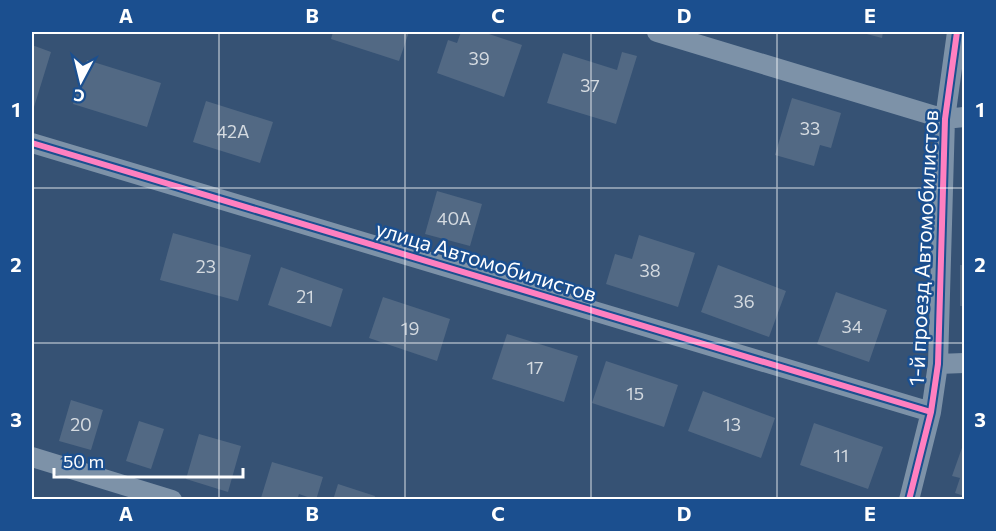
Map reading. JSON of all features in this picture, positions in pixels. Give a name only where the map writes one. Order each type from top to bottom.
[{"type":"street","points":[[657,32],[955,118]]},
{"type":"street","name":"1-й проезд Автомобилистов","points":[[909,500],[931,412],[938,364],[955,118],[957,32]]},
{"type":"street","name":"улица Автомобилистов","points":[[32,143],[931,412]]},
{"type":"street","points":[[938,364],[964,363]]},
{"type":"street","points":[[32,457],[172,500]]},
{"type":"building","points":[[333,32],[409,32],[399,61],[331,39]]},
{"type":"building","points":[[461,32],[483,32],[522,45],[504,97],[437,73],[448,40],[457,43]]},
{"type":"building","points":[[859,32],[883,32],[882,38]]},
{"type":"building","points":[[32,45],[51,52],[34,107],[32,106]]},
{"type":"building","points":[[622,52],[637,56],[616,124],[547,103],[563,53],[617,70]]},
{"type":"building","points":[[87,60],[161,83],[147,127],[73,104]]},
{"type":"building","points":[[792,98],[841,113],[831,148],[820,145],[814,166],[775,155]]},
{"type":"building","points":[[206,101],[273,122],[260,163],[193,142]]},
{"type":"building","points":[[437,191],[482,204],[470,246],[425,234]]},
{"type":"building","points":[[173,233],[251,255],[238,301],[160,280]]},
{"type":"building","points":[[639,235],[695,253],[678,307],[606,284],[615,254],[632,259]]},
{"type":"building","points":[[718,265],[786,291],[769,337],[701,312]]},
{"type":"building","points":[[960,265],[964,265],[964,306],[960,306]]},
{"type":"building","points":[[281,267],[343,289],[331,327],[268,305]]},
{"type":"building","points":[[836,292],[887,310],[869,362],[817,344]]},
{"type":"building","points":[[383,297],[450,319],[437,361],[369,338]]},
{"type":"building","points":[[507,334],[578,356],[564,402],[492,379]]},
{"type":"building","points":[[606,361],[678,385],[664,427],[592,403]]},
{"type":"building","points":[[703,391],[775,418],[761,458],[688,431]]},
{"type":"building","points":[[71,400],[103,410],[91,450],[59,441]]},
{"type":"building","points":[[139,421],[164,429],[151,469],[126,461]]},
{"type":"building","points":[[814,423],[883,447],[868,489],[800,465]]},
{"type":"building","points":[[199,434],[241,446],[228,492],[186,479]]},
{"type":"building","points":[[963,445],[964,496],[955,493],[960,478],[952,476]]},
{"type":"building","points":[[272,462],[323,477],[316,500],[299,494],[297,500],[261,498]]},
{"type":"building","points":[[338,484],[375,496],[374,500],[333,500]]},
{"type":"cycle path","points":[[909,500],[931,412],[938,364],[945,119],[957,32]]},
{"type":"cycle path","points":[[32,143],[931,412]]}]
